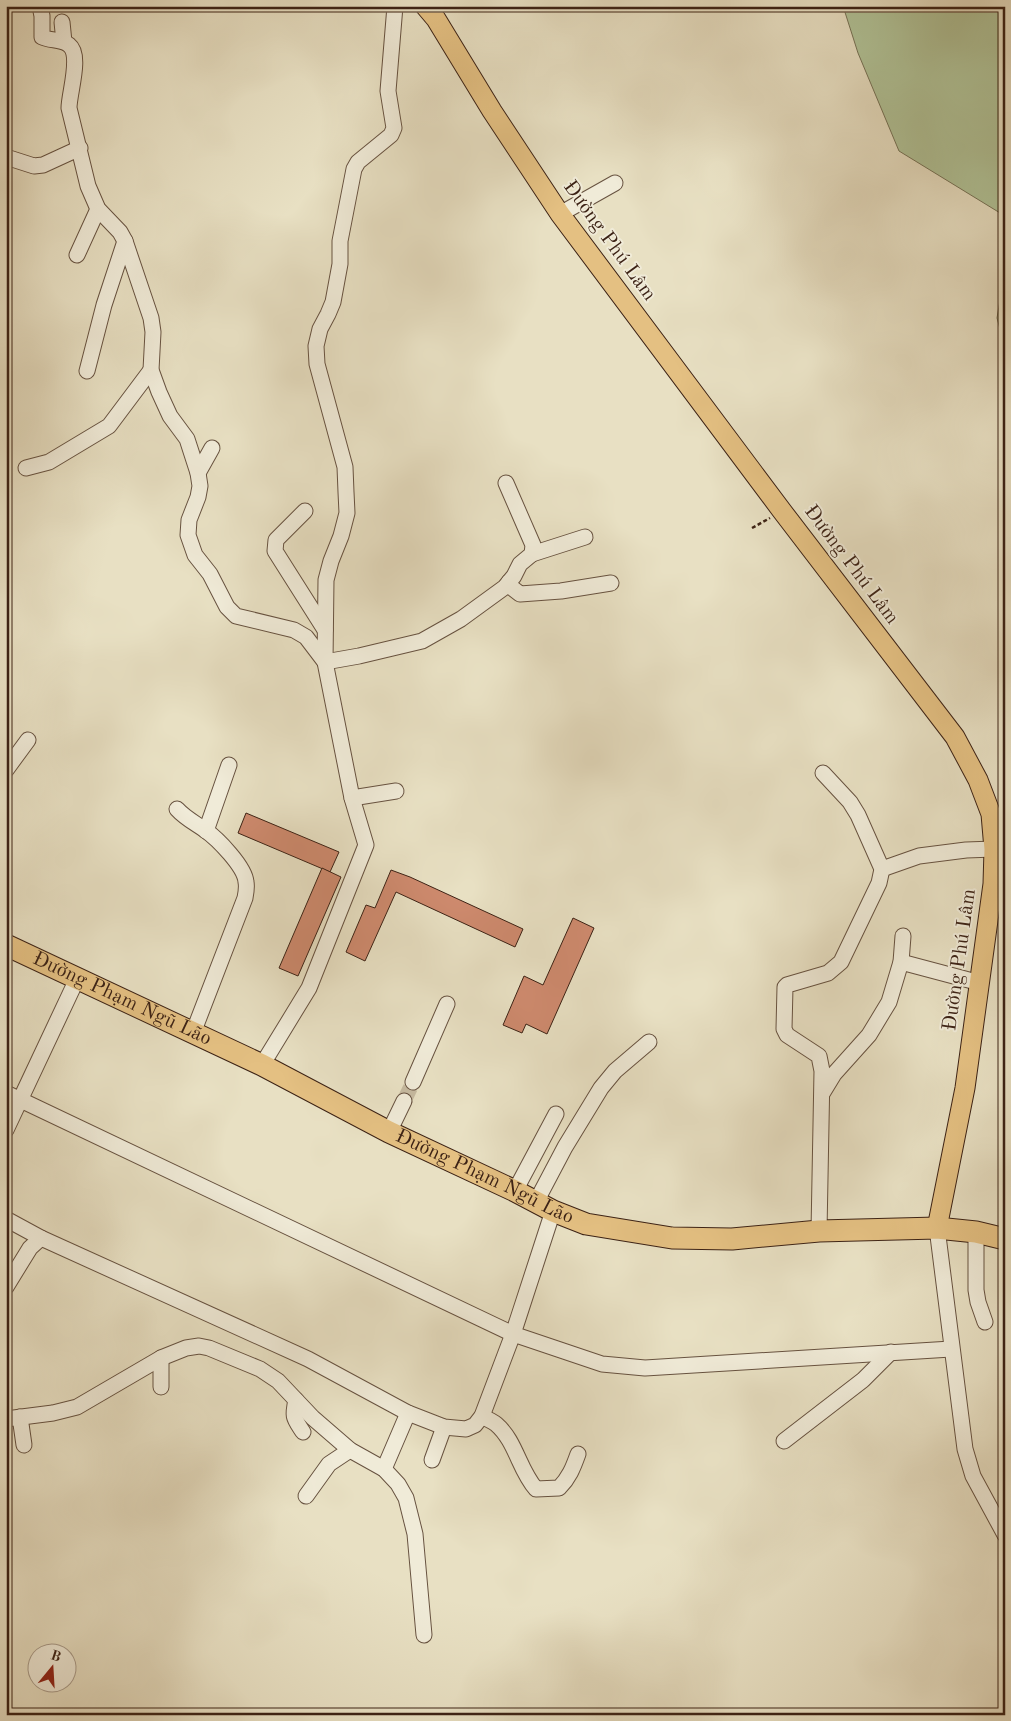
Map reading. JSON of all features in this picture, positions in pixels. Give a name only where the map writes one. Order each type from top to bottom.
[{"type":"highway","name":"Đường Phạm Ngũ Lão","points":[[6,945],[192,1034],[262,1065],[389,1132],[586,1224],[672,1238],[732,1239],[819,1232],[937,1228],[976,1232],[1005,1239]]},
{"type":"main road","name":"Đường Phú Lâm","points":[[425,6],[436,19],[492,111],[560,214],[776,503],[955,737],[981,788],[991,814],[997,843],[993,884],[965,1088],[937,1228]]},
{"type":"street","points":[[40,6],[43,25],[42,37],[64,42],[70,45],[73,50],[75,65],[69,108],[88,186],[98,209],[120,232],[125,241],[151,318],[153,332],[151,370],[170,416],[187,439],[198,473],[200,486],[189,520],[188,535],[195,555],[210,574],[227,607],[236,616],[300,633],[306,637],[325,662]]},
{"type":"street","points":[[262,1065],[309,988],[366,845],[352,798],[325,662],[326,580],[347,513],[344,467],[317,364],[316,346],[320,329],[333,302],[340,264],[340,241],[354,169],[358,162],[391,135],[394,128],[388,91],[395,6]]},
{"type":"street","points":[[62,22],[64,42]]},
{"type":"street","points":[[6,157],[34,166],[43,165],[80,148]]},
{"type":"street","points":[[560,214],[615,183]]},
{"type":"street","points":[[77,255],[98,209]]},
{"type":"street","points":[[86,371],[104,305],[125,241]]},
{"type":"street","points":[[26,468],[49,462],[109,426],[151,370]]},
{"type":"street","points":[[198,473],[212,448]]},
{"type":"street","points":[[506,483],[533,544],[532,554]]},
{"type":"street","points":[[305,511],[276,540],[275,551],[326,632]]},
{"type":"street","points":[[325,662],[422,641],[461,619],[505,587],[520,564],[532,554],[585,538]]},
{"type":"street","points":[[509,582],[511,587],[520,594],[611,583]]},
{"type":"street","points":[[6,770],[28,740]]},
{"type":"street","points":[[206,831],[229,764]]},
{"type":"street","points":[[819,1232],[822,1071],[819,1056],[807,1046],[792,1039],[784,1029],[786,987],[787,985],[828,972],[841,962],[879,883],[882,869],[858,815],[850,802],[823,773]]},
{"type":"street","points":[[352,798],[396,791]]},
{"type":"street","points":[[177,809],[184,817],[206,831],[218,842],[239,865],[246,881],[245,898],[192,1034]]},
{"type":"street","points":[[882,869],[919,856],[966,850],[997,843]]},
{"type":"street","points":[[822,1094],[834,1074],[869,1036],[889,1002],[900,962],[903,936]]},
{"type":"street","points":[[900,962],[980,983]]},
{"type":"street","points":[[6,1130],[77,979]]},
{"type":"street","points":[[413,1082],[447,1004]]},
{"type":"street","points":[[6,1219],[41,1238],[308,1359],[408,1413],[444,1426],[466,1429],[475,1425],[482,1416],[513,1334],[544,1206],[565,1147],[601,1088],[615,1070],[649,1042]]},
{"type":"street","points":[[6,1093],[513,1334],[602,1364],[645,1368],[951,1349]]},
{"type":"street","points":[[389,1132],[404,1101]]},
{"type":"street","points":[[515,1191],[556,1114]]},
{"type":"street","points":[[937,1228],[965,1449],[973,1476],[1005,1535]]},
{"type":"street","points":[[976,1232],[978,1302],[985,1322]]},
{"type":"street","points":[[6,1287],[30,1248],[41,1238]]},
{"type":"street","points":[[24,1445],[13,1418],[53,1413],[78,1407],[161,1358],[186,1348],[199,1346],[209,1348],[270,1374],[350,1450],[384,1469],[398,1484],[406,1498],[415,1534],[424,1635]]},
{"type":"street","points":[[784,1441],[863,1380],[891,1352]]},
{"type":"street","points":[[161,1358],[162,1387]]},
{"type":"street","points":[[296,1400],[293,1413],[294,1418],[303,1432]]},
{"type":"street","points":[[384,1469],[408,1413]]},
{"type":"street","points":[[482,1416],[496,1424],[507,1436],[525,1476],[536,1489],[559,1488],[570,1475],[578,1454]]},
{"type":"street","points":[[432,1460],[444,1426]]},
{"type":"street","points":[[306,1496],[329,1464],[350,1450]]},
{"type":"green space","points":[[843,6],[1005,6],[1005,216],[899,151],[858,53]]},
{"type":"green space","points":[[1005,270],[1005,348],[997,318]]},
{"type":"building","points":[[246,813],[339,852],[330,872],[238,833]]},
{"type":"building","points":[[322,868],[341,877],[298,976],[279,968]]},
{"type":"building","points":[[391,870],[523,929],[515,947],[396,892],[365,961],[346,952],[366,905],[375,908]]},
{"type":"building","points":[[573,918],[594,928],[547,1034],[526,1024],[522,1033],[503,1025],[524,976],[543,985]]},
{"type":"tunnel","points":[[404,1101],[413,1082]]}]
